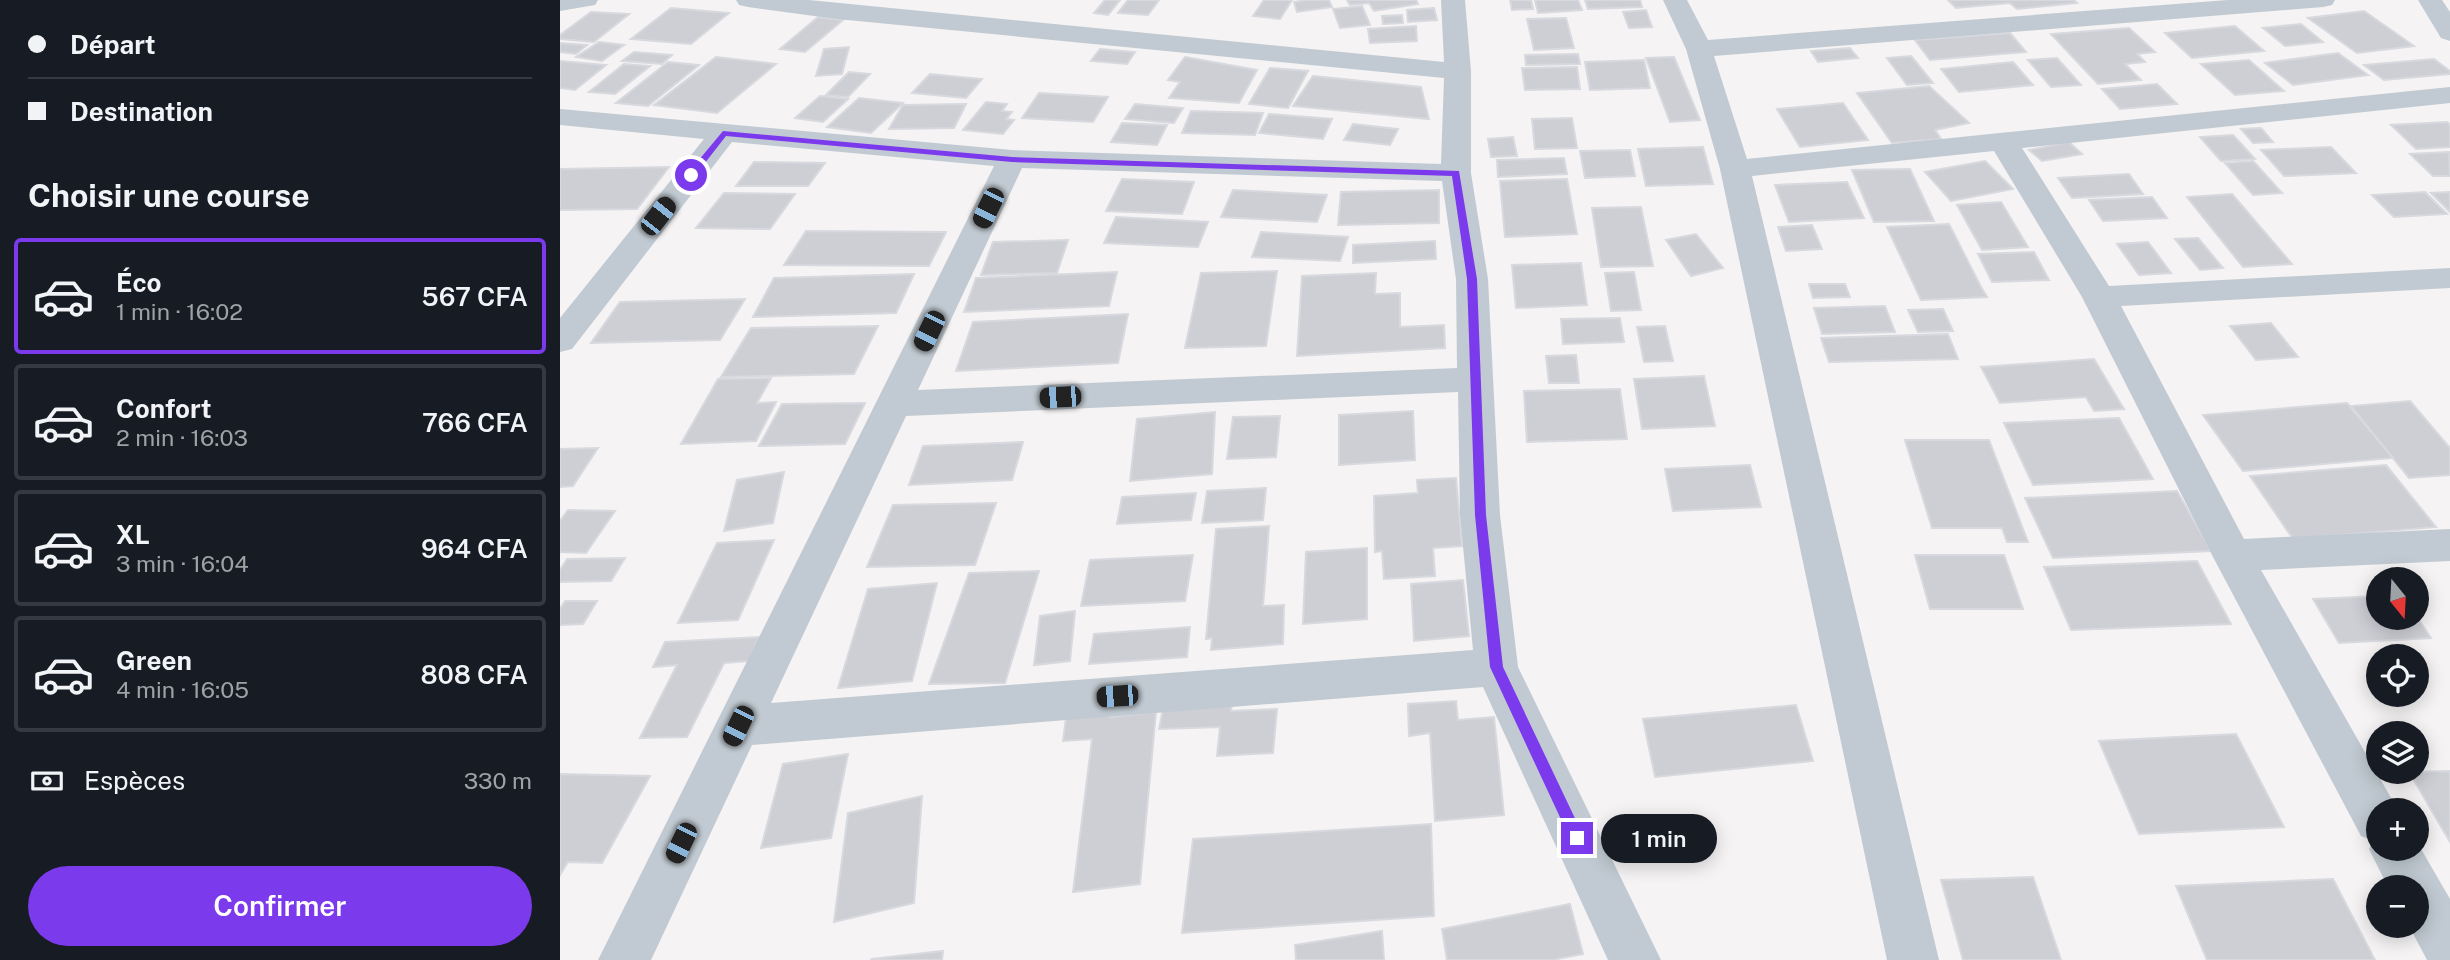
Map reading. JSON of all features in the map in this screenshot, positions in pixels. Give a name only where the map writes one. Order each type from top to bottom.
[{"type":"street","points":[[560,4],[586,0]]},
{"type":"street","points":[[748,0],[850,13],[1458,71]]},
{"type":"street","points":[[1453,0],[1458,71],[1456,173],[1472,279],[1480,515],[1496,667],[1635,960]]},
{"type":"street","points":[[1675,0],[1699,49],[1735,169],[1913,960]]},
{"type":"street","points":[[1699,49],[2323,0]]},
{"type":"street","points":[[2430,0],[2450,33]]},
{"type":"street","points":[[1937,10],[1955,29]]},
{"type":"street","points":[[1735,169],[2450,95]]},
{"type":"street","points":[[560,117],[1012,159],[1456,173]]},
{"type":"street","points":[[560,341],[723,133]]},
{"type":"street","points":[[2003,141],[2099,297],[2232,555],[2366,798]]},
{"type":"street","points":[[624,960],[1012,159]]},
{"type":"street","points":[[2099,297],[2450,278]]},
{"type":"street","points":[[894,404],[1476,379]]},
{"type":"street","points":[[2232,555],[2450,545]]},
{"type":"street","points":[[738,726],[1496,667]]},
{"type":"street","points":[[2429,912],[2450,950]]},
{"type":"building","points":[[1105,0],[1120,0],[1108,15],[1094,13]]},
{"type":"building","points":[[1128,0],[1159,0],[1148,15],[1118,13]]},
{"type":"building","points":[[1264,0],[1292,0],[1280,19],[1253,16]]},
{"type":"building","points":[[1329,0],[1332,7],[1297,12],[1294,2]]},
{"type":"building","points":[[1347,0],[1416,0],[1418,4],[1374,11],[1369,3],[1350,5]]},
{"type":"building","points":[[1510,0],[1531,0],[1533,9],[1512,10]]},
{"type":"building","points":[[1535,0],[1578,0],[1582,10],[1538,13]]},
{"type":"building","points":[[1585,0],[1640,0],[1642,7],[1588,9]]},
{"type":"building","points":[[1948,0],[2074,0],[2077,3],[2017,9],[2010,3],[1956,8]]},
{"type":"building","points":[[1362,6],[1370,25],[1340,28],[1333,9]]},
{"type":"building","points":[[671,8],[729,13],[691,44],[631,39]]},
{"type":"building","points":[[1434,8],[1437,20],[1408,22],[1407,10]]},
{"type":"building","points":[[1646,10],[1652,27],[1629,28],[1623,12]]},
{"type":"building","points":[[2364,11],[2414,46],[2357,53],[2308,18]]},
{"type":"building","points":[[591,12],[629,14],[594,42],[560,39],[560,35]]},
{"type":"building","points":[[1402,15],[1403,23],[1383,24],[1382,16]]},
{"type":"building","points":[[818,17],[843,20],[805,52],[780,49]]},
{"type":"building","points":[[1566,18],[1574,48],[1534,50],[1527,19]]},
{"type":"building","points":[[2301,24],[2323,42],[2285,46],[2263,28]]},
{"type":"building","points":[[1416,26],[1417,41],[1370,43],[1368,29]]},
{"type":"building","points":[[2235,26],[2264,51],[2192,58],[2165,33]]},
{"type":"building","points":[[2129,28],[2155,52],[2137,54],[2145,62],[2125,64],[2141,80],[2098,84],[2051,34]]},
{"type":"building","points":[[2010,33],[2026,52],[1930,60],[1915,40]]},
{"type":"building","points":[[599,42],[624,45],[602,61],[576,57]]},
{"type":"building","points":[[560,43],[587,45],[576,54],[560,52]]},
{"type":"building","points":[[849,47],[842,74],[816,76],[824,49]]},
{"type":"building","points":[[1850,48],[1858,58],[1818,62],[1811,51]]},
{"type":"building","points":[[1100,49],[1135,52],[1127,64],[1091,61]]},
{"type":"building","points":[[634,52],[672,55],[662,64],[622,61]]},
{"type":"building","points":[[2338,53],[2368,75],[2293,85],[2265,63]]},
{"type":"building","points":[[1578,54],[1580,64],[1526,65],[1525,55]]},
{"type":"building","points":[[1911,56],[1933,83],[1907,85],[1887,58]]},
{"type":"building","points":[[716,57],[776,64],[717,113],[654,105]]},
{"type":"building","points":[[1185,57],[1257,70],[1239,103],[1169,98],[1180,82],[1168,80]]},
{"type":"building","points":[[1674,57],[1700,120],[1670,122],[1646,58]]},
{"type":"building","points":[[2057,58],[2081,85],[2051,87],[2028,60]]},
{"type":"building","points":[[2434,59],[2450,71],[2450,74],[2384,80],[2364,65]]},
{"type":"building","points":[[1644,60],[1650,88],[1590,90],[1585,62]]},
{"type":"building","points":[[2249,60],[2284,91],[2235,95],[2201,64]]},
{"type":"building","points":[[560,61],[606,65],[575,90],[560,88]]},
{"type":"building","points":[[668,62],[699,65],[648,106],[616,103]]},
{"type":"building","points":[[2013,62],[2033,85],[1959,92],[1941,69]]},
{"type":"building","points":[[624,64],[650,66],[615,94],[589,92]]},
{"type":"building","points":[[1577,67],[1580,89],[1525,90],[1522,68]]},
{"type":"building","points":[[1270,68],[1308,71],[1288,108],[1249,104]]},
{"type":"building","points":[[849,72],[870,74],[848,97],[826,95]]},
{"type":"building","points":[[930,74],[982,79],[966,98],[912,93]]},
{"type":"building","points":[[1313,76],[1421,87],[1429,119],[1293,106]]},
{"type":"building","points":[[2157,84],[2177,104],[2120,109],[2102,89]]},
{"type":"building","points":[[1929,86],[1969,123],[1935,130],[1941,139],[1892,143],[1857,93]]},
{"type":"building","points":[[1039,93],[1108,97],[1093,122],[1022,118]]},
{"type":"building","points":[[820,96],[848,99],[823,122],[795,118]]},
{"type":"building","points":[[859,98],[903,103],[871,133],[827,127]]},
{"type":"building","points":[[986,102],[1007,104],[1002,111],[1012,112],[1006,119],[1014,120],[1003,134],[963,130]]},
{"type":"building","points":[[1843,103],[1868,140],[1800,147],[1777,109]]},
{"type":"building","points":[[966,104],[954,128],[889,129],[903,105]]},
{"type":"building","points":[[1135,104],[1183,108],[1174,123],[1125,119]]},
{"type":"building","points":[[1191,111],[1263,113],[1255,135],[1182,133]]},
{"type":"building","points":[[1269,114],[1332,119],[1323,139],[1259,133]]},
{"type":"building","points":[[1572,118],[1577,148],[1535,149],[1532,119]]},
{"type":"building","points":[[2447,122],[2450,125],[2450,147],[2416,149],[2391,125]]},
{"type":"building","points":[[1122,123],[1167,125],[1157,145],[1111,142]]},
{"type":"building","points":[[1353,124],[1398,129],[1390,145],[1344,140]]},
{"type":"building","points":[[2261,128],[2273,142],[2253,143],[2241,129]]},
{"type":"building","points":[[2233,135],[2255,159],[2221,161],[2200,137]]},
{"type":"building","points":[[1513,137],[1517,156],[1491,157],[1488,139]]},
{"type":"building","points":[[2069,142],[2082,154],[2042,161],[2029,150]]},
{"type":"building","points":[[1703,147],[1713,184],[1646,186],[1638,149]]},
{"type":"building","points":[[2331,147],[2356,173],[2284,176],[2261,150]]},
{"type":"building","points":[[1630,150],[1635,176],[1585,178],[1580,151]]},
{"type":"building","points":[[2449,152],[2450,176],[2433,176],[2410,154]]},
{"type":"building","points":[[1564,158],[1567,174],[1498,177],[1497,160]]},
{"type":"building","points":[[1985,161],[2013,189],[1951,201],[1925,172]]},
{"type":"building","points":[[2253,161],[2282,193],[2253,195],[2225,163]]},
{"type":"building","points":[[754,162],[825,163],[808,186],[736,186]]},
{"type":"building","points":[[669,167],[637,209],[560,210],[560,169]]},
{"type":"building","points":[[1910,169],[1934,221],[1874,222],[1852,170]]},
{"type":"building","points":[[2129,174],[2143,194],[2072,198],[2058,178]]},
{"type":"building","points":[[1122,179],[1194,182],[1182,214],[1106,211]]},
{"type":"building","points":[[1567,179],[1577,234],[1505,237],[1500,181]]},
{"type":"building","points":[[1847,182],[1864,218],[1789,222],[1775,185]]},
{"type":"building","points":[[1233,190],[1327,195],[1317,222],[1221,217]]},
{"type":"building","points":[[1439,190],[1439,223],[1338,225],[1341,192]]},
{"type":"building","points":[[2425,192],[2447,214],[2394,217],[2372,195]]},
{"type":"building","points":[[2450,192],[2450,212],[2431,193]]},
{"type":"building","points":[[724,193],[795,194],[770,229],[696,228]]},
{"type":"building","points":[[2232,194],[2292,264],[2243,267],[2187,197]]},
{"type":"building","points":[[2152,197],[2167,218],[2103,221],[2089,200]]},
{"type":"building","points":[[2001,202],[2028,247],[1982,250],[1957,205]]},
{"type":"building","points":[[1641,207],[1653,266],[1601,267],[1592,208]]},
{"type":"building","points":[[1116,217],[1208,222],[1198,247],[1104,243]]},
{"type":"building","points":[[1949,224],[1987,297],[1921,300],[1887,227]]},
{"type":"building","points":[[1812,225],[1822,249],[1786,251],[1778,227]]},
{"type":"building","points":[[806,231],[946,232],[929,266],[784,265]]},
{"type":"building","points":[[1261,232],[1348,237],[1340,261],[1252,257]]},
{"type":"building","points":[[1696,234],[1723,268],[1691,276],[1666,240]]},
{"type":"building","points":[[2198,238],[2223,268],[2200,270],[2175,239]]},
{"type":"building","points":[[1068,240],[1057,273],[981,275],[993,242]]},
{"type":"building","points":[[1435,241],[1436,259],[1353,263],[1353,245]]},
{"type":"building","points":[[2148,242],[2171,273],[2139,275],[2117,244]]},
{"type":"building","points":[[2034,252],[2049,280],[1992,282],[1978,254]]},
{"type":"building","points":[[1581,263],[1587,305],[1516,308],[1512,265]]},
{"type":"building","points":[[1277,271],[1266,346],[1185,348],[1201,273]]},
{"type":"building","points":[[1117,272],[1109,306],[964,312],[976,278]]},
{"type":"building","points":[[1634,272],[1641,310],[1611,311],[1605,273]]},
{"type":"building","points":[[1376,273],[1375,294],[1400,293],[1400,327],[1444,325],[1445,348],[1297,356],[1302,276]]},
{"type":"building","points":[[914,274],[896,313],[753,317],[774,278]]},
{"type":"building","points":[[1809,284],[1845,284],[1850,297],[1813,298]]},
{"type":"building","points":[[745,299],[720,340],[591,343],[620,302]]},
{"type":"building","points":[[1885,306],[1895,332],[1822,334],[1814,308]]},
{"type":"building","points":[[1943,309],[1953,331],[1918,332],[1908,310]]},
{"type":"building","points":[[1128,314],[1118,363],[956,371],[973,322]]},
{"type":"building","points":[[1620,318],[1624,342],[1563,344],[1561,319]]},
{"type":"building","points":[[2271,323],[2298,357],[2256,360],[2230,326]]},
{"type":"building","points":[[878,326],[854,374],[721,377],[751,328]]},
{"type":"building","points":[[1665,326],[1673,361],[1644,362],[1637,327]]},
{"type":"building","points":[[1948,334],[1958,359],[1829,362],[1821,338]]},
{"type":"building","points":[[1576,355],[1579,383],[1549,383],[1546,356]]},
{"type":"building","points":[[2094,359],[2124,409],[2094,411],[2086,397],[2000,403],[1981,367]]},
{"type":"building","points":[[1704,376],[1715,426],[1642,429],[1634,379]]},
{"type":"building","points":[[771,378],[757,403],[776,402],[756,441],[681,444],[718,379]]},
{"type":"building","points":[[1620,389],[1627,439],[1527,442],[1524,391]]},
{"type":"building","points":[[2410,401],[2450,448],[2450,475],[2409,478],[2351,406]]},
{"type":"building","points":[[865,403],[845,444],[759,446],[782,404]]},
{"type":"building","points":[[2347,403],[2393,458],[2243,471],[2203,415]]},
{"type":"building","points":[[1413,411],[1415,460],[1339,465],[1339,415]]},
{"type":"building","points":[[1215,412],[1212,474],[1130,481],[1137,419]]},
{"type":"building","points":[[1280,416],[1276,457],[1227,459],[1233,417]]},
{"type":"building","points":[[2119,418],[2153,479],[2033,485],[2004,423]]},
{"type":"building","points":[[1905,440],[1989,440],[2028,542],[2007,542],[2002,528],[1932,528]]},
{"type":"building","points":[[1023,442],[1012,480],[909,485],[923,446]]},
{"type":"building","points":[[598,448],[573,486],[560,487],[560,449]]},
{"type":"building","points":[[1750,465],[1761,507],[1673,511],[1665,469]]},
{"type":"building","points":[[2386,465],[2436,527],[2293,539],[2250,476]]},
{"type":"building","points":[[784,472],[773,523],[724,531],[737,480]]},
{"type":"building","points":[[1456,478],[1462,546],[1433,548],[1435,576],[1384,579],[1382,551],[1375,552],[1374,496],[1418,493],[1417,480]]},
{"type":"building","points":[[1266,488],[1263,520],[1202,523],[1207,491]]},
{"type":"building","points":[[2177,491],[2211,551],[2053,558],[2025,498]]},
{"type":"building","points":[[1196,493],[1191,520],[1117,524],[1122,497]]},
{"type":"building","points":[[996,503],[975,565],[867,567],[893,505]]},
{"type":"building","points":[[568,510],[615,511],[586,553],[560,552],[560,521]]},
{"type":"building","points":[[1269,526],[1263,606],[1284,605],[1283,644],[1211,650],[1212,638],[1206,639],[1216,529]]},
{"type":"building","points":[[774,540],[738,620],[678,623],[717,543]]},
{"type":"building","points":[[1367,548],[1367,619],[1303,624],[1306,552]]},
{"type":"building","points":[[1193,555],[1185,601],[1081,606],[1090,560]]},
{"type":"building","points":[[1915,555],[2004,555],[2023,609],[1930,609]]},
{"type":"building","points":[[625,558],[611,581],[560,582],[560,570],[567,559]]},
{"type":"building","points":[[2197,561],[2231,624],[2071,630],[2044,567]]},
{"type":"building","points":[[1039,571],[1005,683],[929,684],[969,573]]},
{"type":"building","points":[[1463,580],[1469,636],[1414,641],[1411,584]]},
{"type":"building","points":[[937,583],[912,681],[838,688],[868,589]]},
{"type":"building","points":[[2366,597],[2366,630],[2426,630],[2431,638],[2339,643],[2313,599]]},
{"type":"building","points":[[565,601],[597,601],[583,624],[560,625],[560,609]]},
{"type":"building","points":[[1075,611],[1070,661],[1034,665],[1040,616]]},
{"type":"building","points":[[1190,627],[1187,657],[1089,664],[1094,634]]},
{"type":"building","points":[[759,637],[749,661],[724,663],[687,737],[640,738],[677,665],[653,667],[665,642]]},
{"type":"building","points":[[1456,701],[1458,720],[1494,717],[1504,815],[1435,821],[1430,733],[1409,736],[1408,704]]},
{"type":"building","points":[[1232,702],[1231,711],[1277,709],[1273,753],[1217,756],[1220,727],[1159,729],[1164,704]]},
{"type":"building","points":[[1796,705],[1813,761],[1655,777],[1643,719]]},
{"type":"building","points":[[1156,712],[1140,884],[1073,892],[1092,739],[1063,741],[1066,718]]},
{"type":"building","points":[[2236,734],[2284,827],[2139,834],[2099,741]]},
{"type":"building","points":[[848,754],[831,838],[761,848],[783,764]]},
{"type":"building","points":[[2450,771],[2450,842],[2429,806],[2429,798],[2424,798],[2416,784],[2429,784],[2429,772]]},
{"type":"building","points":[[560,774],[650,776],[602,863],[568,862],[560,875]]},
{"type":"building","points":[[922,796],[914,903],[834,922],[848,813]]},
{"type":"building","points":[[1431,824],[1434,916],[1182,933],[1193,839]]},
{"type":"building","points":[[2033,877],[2061,960],[1963,960],[1941,880]]},
{"type":"building","points":[[2333,879],[2375,960],[2207,960],[2176,886]]},
{"type":"building","points":[[1570,904],[1583,954],[1552,960],[1447,960],[1442,929]]},
{"type":"building","points":[[1382,931],[1384,960],[1296,960],[1295,945]]},
{"type":"building","points":[[943,951],[942,960],[871,960],[872,959]]},
{"type":"route","points":[[691,175],[723,133],[1012,159],[1456,173],[1472,279],[1480,515],[1496,667],[1577,838]]}]
